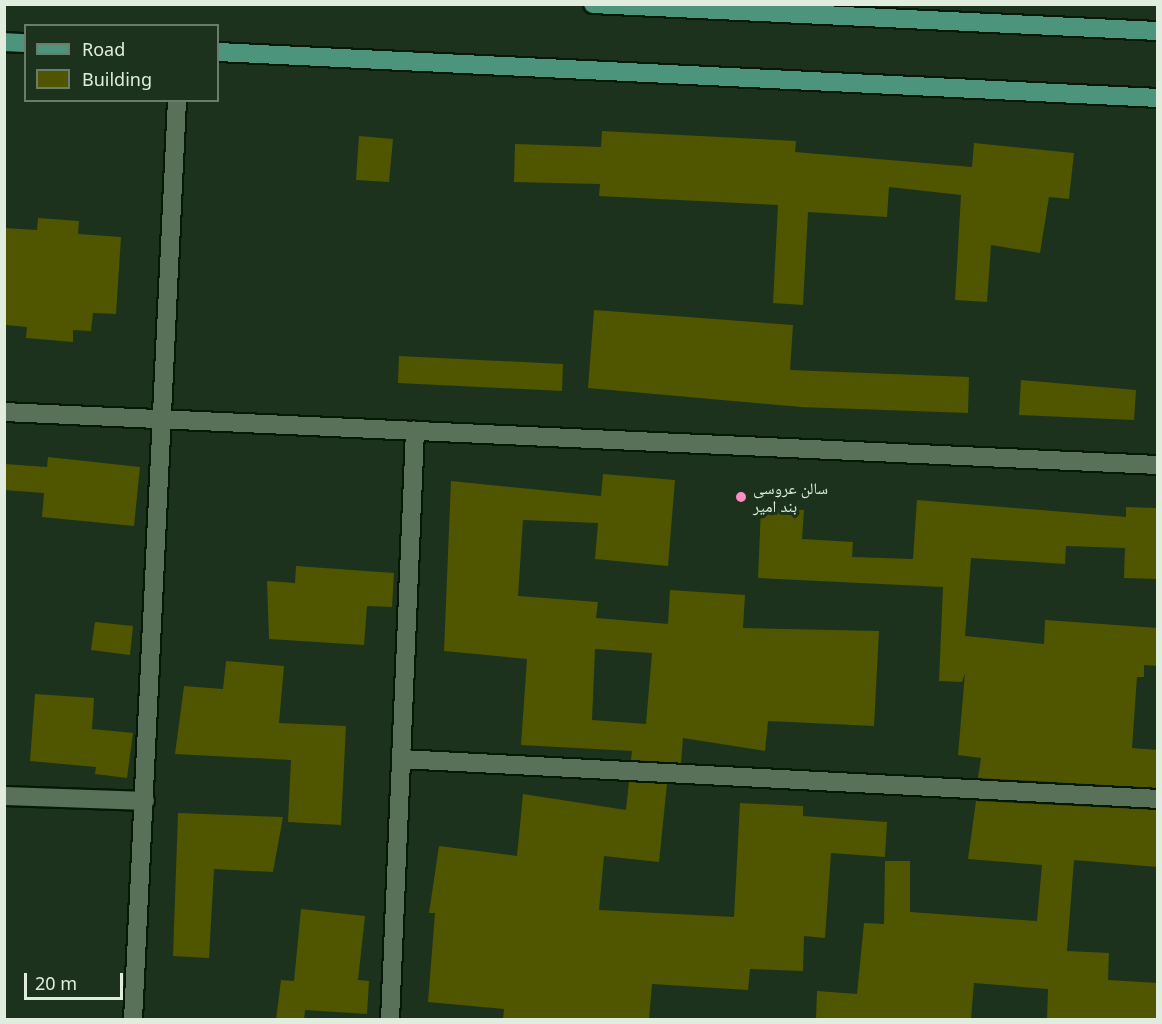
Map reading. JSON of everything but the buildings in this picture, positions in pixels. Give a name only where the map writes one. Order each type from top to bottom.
[{"type":"main road","points":[[593,4],[1158,31]]},
{"type":"main road","points":[[4,42],[24,43]]},
{"type":"main road","points":[[219,52],[1158,98]]},
{"type":"street","points":[[133,1020],[177,102]]},
{"type":"street","points":[[4,412],[1158,465]]},
{"type":"street","points":[[390,1020],[416,431]]},
{"type":"street","points":[[401,759],[1158,799]]},
{"type":"street","points":[[4,796],[145,801]]},
{"type":"place","name":"سالن عروسی بند امیر","points":[[741,497]]}]
